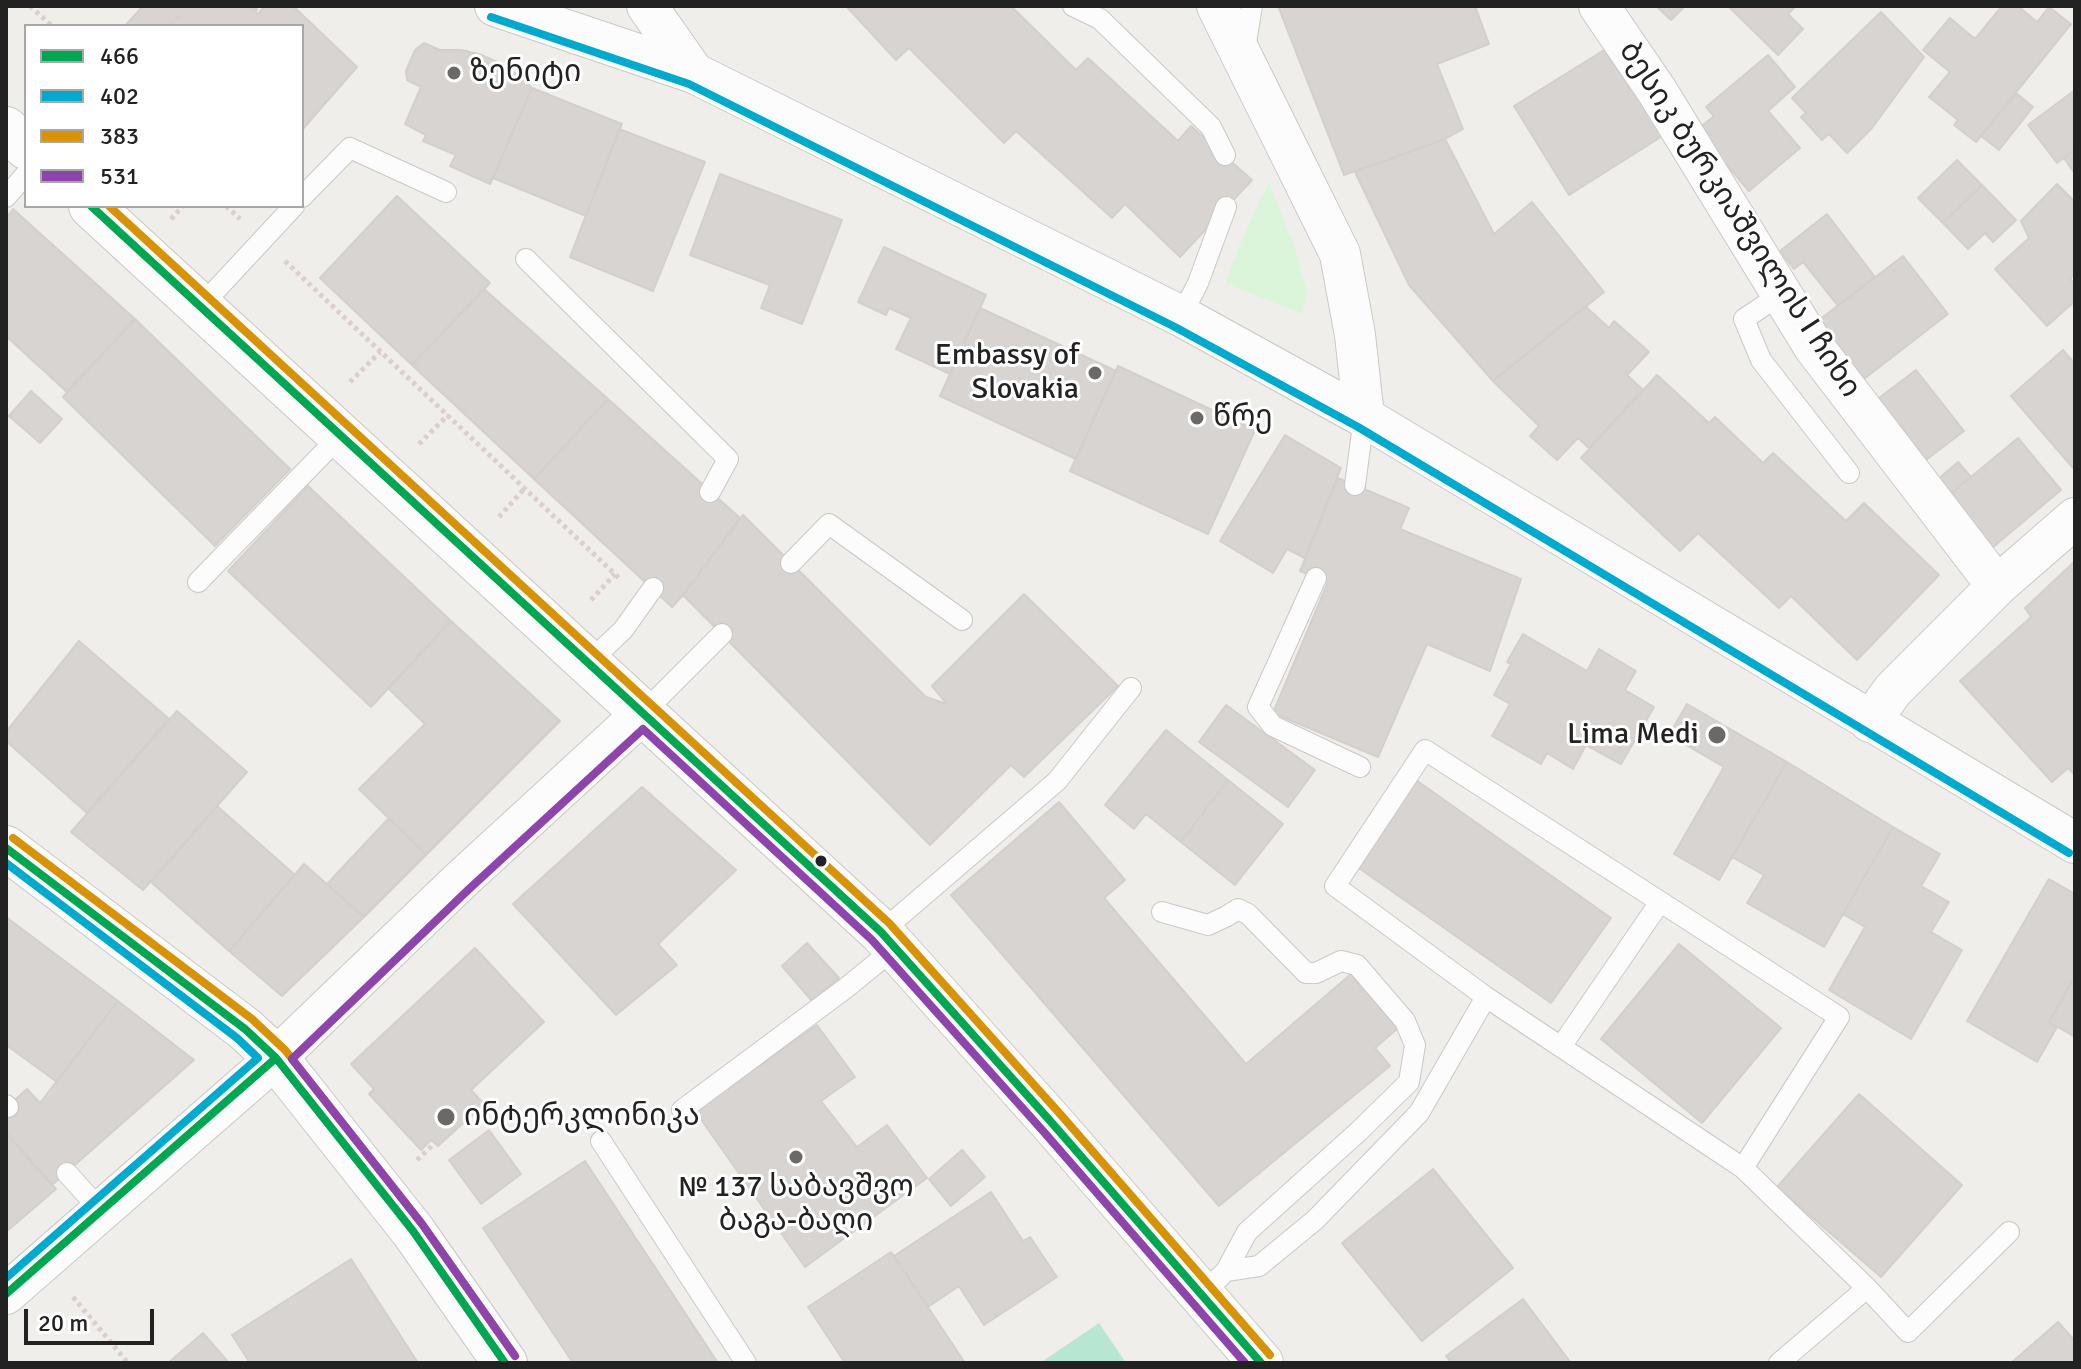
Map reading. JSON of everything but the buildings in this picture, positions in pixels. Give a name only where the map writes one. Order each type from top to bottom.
[{"type":"street","points":[[495,6],[694,73],[1181,316],[1364,417],[2075,843]]},
{"type":"street","points":[[647,6],[694,73]]},
{"type":"street","points":[[1217,6],[1340,254],[1355,335],[1364,417]]},
{"type":"street","name":"ბესიკ ბურკიაშვილის I ჩიხი","points":[[1599,6],[1657,91],[1814,347],[1997,586]]},
{"type":"street","points":[[6,129],[24,145]]},
{"type":"street","points":[[93,208],[888,940],[1052,1123],[1213,1283],[1261,1363]]},
{"type":"street","points":[[1870,722],[1893,690],[1997,586],[2075,518]]},
{"type":"street","points":[[6,1294],[276,1058],[460,881],[643,713]]},
{"type":"street","points":[[6,848],[245,1029],[276,1058],[413,1231],[505,1363]]},
{"type":"lane","points":[[1073,6],[1100,19],[1211,127],[1225,155]]},
{"type":"lane","points":[[1243,59],[1252,6]]},
{"type":"lane","points":[[304,195],[350,148],[446,192]]},
{"type":"lane","points":[[6,197],[24,176]]},
{"type":"lane","points":[[1181,316],[1198,283],[1226,207]]},
{"type":"lane","points":[[201,306],[292,208]]},
{"type":"lane","points":[[526,259],[728,459],[710,492]]},
{"type":"lane","points":[[1780,295],[1744,319],[1761,360],[1849,473]]},
{"type":"lane","points":[[1355,485],[1364,417]]},
{"type":"lane","points":[[198,582],[341,435]]},
{"type":"lane","points":[[791,563],[829,524],[962,620]]},
{"type":"lane","points":[[1316,578],[1258,707],[1273,726],[1360,767]]},
{"type":"lane","points":[[588,663],[623,630],[649,595]]},
{"type":"lane","points":[[643,713],[722,634]]},
{"type":"lane","points":[[682,1110],[846,988],[888,940],[1057,781],[1131,688]]},
{"type":"lane","points":[[1743,1168],[1839,1017],[1425,750],[1335,886],[1486,997],[1743,1168],[1908,1332],[2009,1232]]},
{"type":"lane","points":[[1562,1045],[1660,902]]},
{"type":"lane","points":[[1162,912],[1208,925],[1238,909],[1248,914],[1306,973],[1316,973],[1341,961],[1357,965],[1405,1021],[1415,1045],[1409,1082],[1247,1232],[1213,1283]]},
{"type":"lane","points":[[1213,1283],[1259,1266],[1293,1239],[1419,1113],[1486,997]]},
{"type":"lane","points":[[601,1141],[746,1363]]},
{"type":"lane","points":[[67,1173],[101,1211]]},
{"type":"lane","points":[[1779,1363],[1867,1288]]},
{"type":"path","points":[[30,6],[50,24]]},
{"type":"path","points":[[173,24],[181,15]]},
{"type":"path","points":[[171,219],[181,208]]},
{"type":"path","points":[[228,208],[615,574],[649,595]]},
{"type":"path","points":[[350,382],[380,352]]},
{"type":"path","points":[[419,444],[448,415]]},
{"type":"path","points":[[499,517],[525,488]]},
{"type":"path","points":[[591,600],[615,574]]},
{"type":"path","points":[[417,1160],[435,1143]]},
{"type":"path","points":[[73,1297],[128,1363]]},
{"type":"green space","points":[[1269,182],[1294,246],[1307,292],[1302,314],[1225,283]]},
{"type":"green space","points":[[1099,1323],[1126,1363],[1040,1363]]},
{"type":"transit line","name":"402","points":[[491,17],[689,84],[1175,327],[1358,427],[2069,853]]},
{"type":"transit line","name":"466","points":[[93,208],[881,932],[1261,1363]]},
{"type":"transit line","name":"383","points":[[111,208],[889,923],[1270,1355]]},
{"type":"transit line","name":"531","points":[[515,1356],[422,1224],[292,1059],[468,890],[643,729],[872,940],[1245,1363]]},
{"type":"transit line","name":"383","points":[[13,838],[252,1019],[285,1050],[422,1224],[515,1356]]},
{"type":"transit line","name":"466","points":[[6,848],[245,1029],[276,1058],[413,1231],[505,1363]]},
{"type":"transit line","name":"402","points":[[6,863],[237,1038],[258,1058],[6,1278]]},
{"type":"transit line","name":"466","points":[[6,1294],[276,1058]]},
{"type":"place","name":"ზენიტი","points":[[454,73]]},
{"type":"place","name":"Embassy of Slovakia","points":[[1095,373]]},
{"type":"place","name":"წრე","points":[[1197,418]]},
{"type":"place","name":"Lima Medi","points":[[1717,735]]},
{"type":"place","name":"ინტერკლინიკა","points":[[446,1117]]},
{"type":"place","name":"№ 137 საბავშვო ბაგა-ბაღი","points":[[796,1157]]}]
